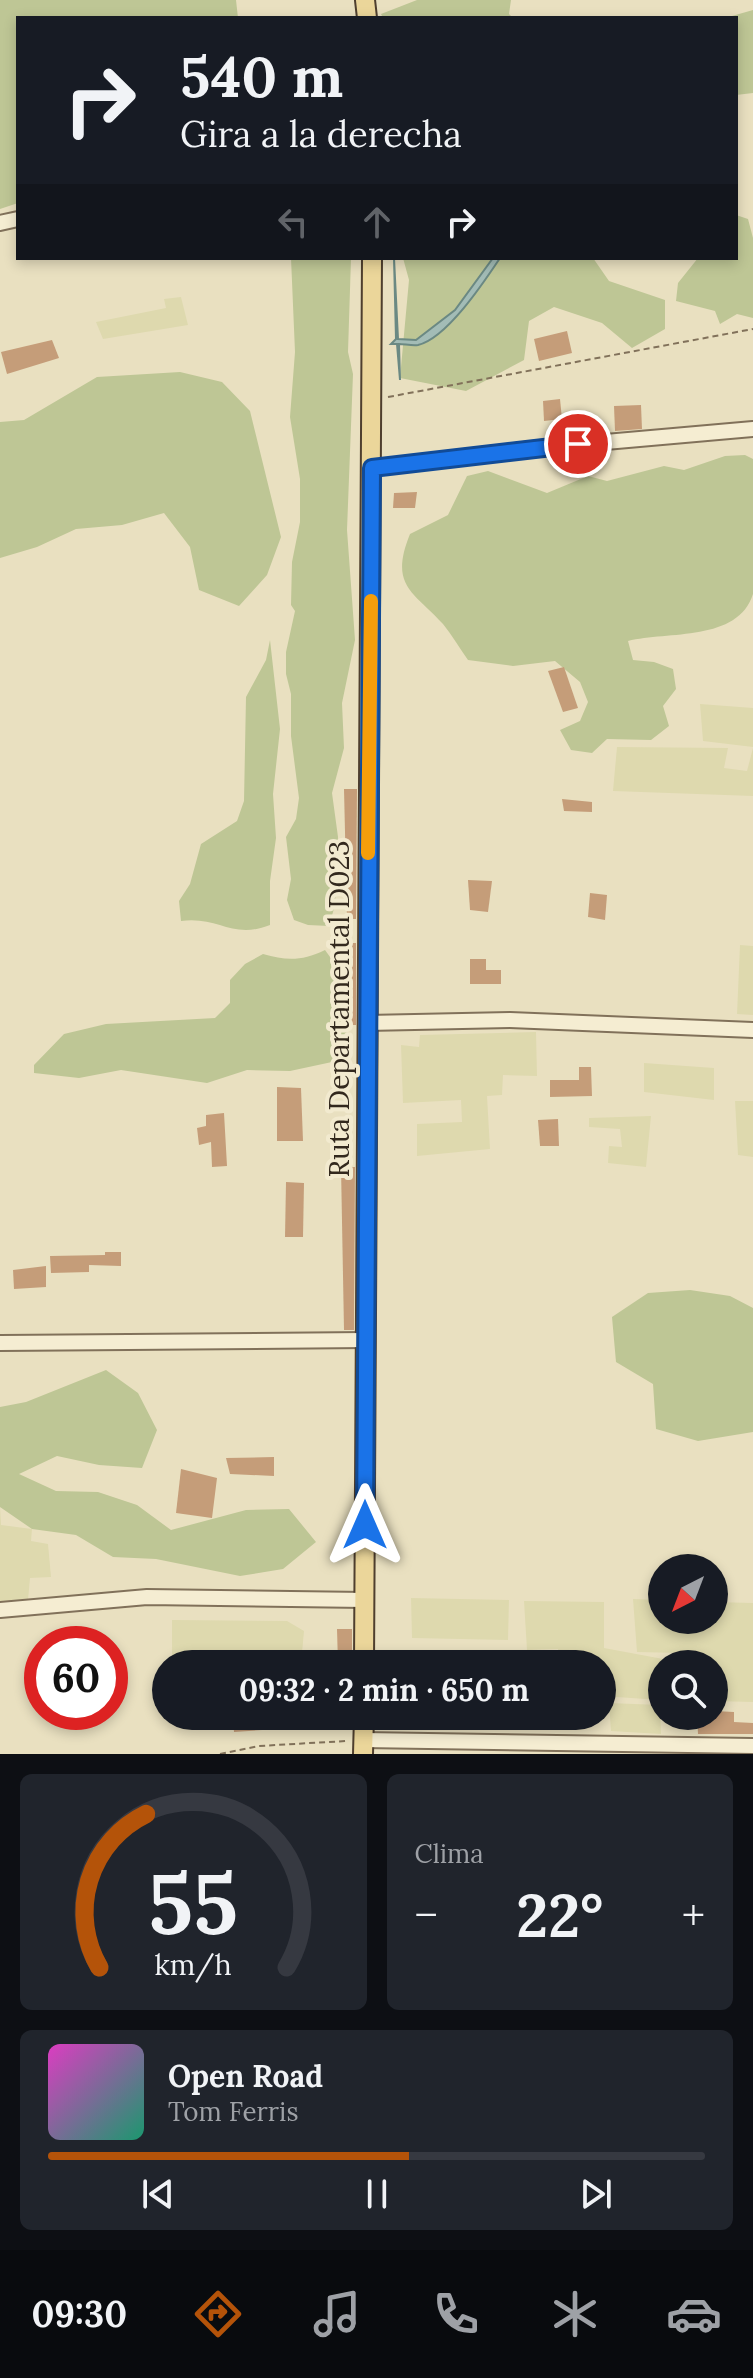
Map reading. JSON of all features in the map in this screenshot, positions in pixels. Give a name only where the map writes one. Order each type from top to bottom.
[{"type":"main road","name":"Ruta Departamental D023","points":[[364,1650],[372,260]]},
{"type":"street","points":[[372,468],[549,447],[753,429]]},
{"type":"street","points":[[367,1023],[510,1020],[753,1030]]},
{"type":"street","points":[[0,1343],[366,1340]]},
{"type":"street","points":[[0,1610],[147,1597],[365,1600]]},
{"type":"street","points":[[363,1747],[753,1746]]},
{"type":"path","points":[[372,400],[753,329]]},
{"type":"path","points":[[220,1754],[259,1746],[363,1747]]},
{"type":"shaded area","points":[[181,297],[188,325],[103,339],[96,322],[166,308],[164,299]]},
{"type":"shaded area","points":[[700,704],[753,708],[753,747],[703,741]]},
{"type":"shaded area","points":[[617,747],[728,748],[724,768],[747,771],[753,748],[753,796],[613,791]]},
{"type":"shaded area","points":[[740,945],[753,946],[753,1015],[737,1014]]},
{"type":"shaded area","points":[[536,1032],[537,1076],[503,1075],[502,1095],[487,1096],[490,1149],[417,1156],[417,1124],[462,1122],[461,1100],[403,1103],[401,1045],[419,1047],[420,1035]]},
{"type":"shaded area","points":[[644,1063],[714,1068],[714,1100],[644,1092]]},
{"type":"shaded area","points":[[735,1101],[753,1101],[753,1157],[738,1155]]},
{"type":"shaded area","points":[[651,1116],[646,1167],[608,1163],[609,1146],[622,1147],[620,1129],[589,1127],[589,1118]]},
{"type":"shaded area","points":[[0,1507],[1,1525],[32,1529],[31,1541],[48,1544],[51,1577],[30,1578],[28,1600],[0,1602]]},
{"type":"shaded area","points":[[411,1598],[509,1600],[508,1640],[412,1638]]},
{"type":"shaded area","points":[[633,1599],[648,1600],[648,1634],[728,1634],[728,1602],[753,1603],[753,1702],[728,1701],[728,1650],[637,1652]]},
{"type":"shaded area","points":[[524,1601],[604,1602],[604,1648],[615,1650],[527,1650]]},
{"type":"shaded area","points":[[172,1620],[287,1621],[304,1631],[302,1650],[172,1650]]},
{"type":"shaded area","points":[[616,1650],[648,1656],[648,1699],[616,1697]]},
{"type":"shaded area","points":[[616,1703],[648,1705],[648,1730],[661,1730],[661,1734],[611,1731],[616,1730]]},
{"type":"green space","points":[[0,0],[236,0],[238,16],[16,16],[16,204],[0,209]]},
{"type":"green space","points":[[417,0],[511,0],[511,16],[381,14]]},
{"type":"green space","points":[[753,10],[753,93],[738,95],[738,16],[732,16]]},
{"type":"green space","points":[[738,216],[748,219],[753,238],[753,318],[737,314],[720,324],[715,311],[676,301],[678,283],[696,260],[738,260]]},
{"type":"green space","points":[[291,260],[351,260],[348,352],[353,374],[347,530],[355,640],[342,703],[344,748],[332,793],[338,837],[335,905],[329,926],[308,925],[294,920],[287,900],[291,879],[286,837],[296,819],[299,798],[291,736],[291,694],[286,674],[286,652],[295,611],[291,605],[292,562],[300,522],[300,479],[290,417],[295,352]]},
{"type":"green space","points":[[404,260],[594,260],[609,281],[665,300],[665,329],[632,348],[602,323],[554,307],[529,321],[524,360],[466,391],[400,378],[409,280]]},
{"type":"green space","points":[[180,372],[222,382],[250,411],[281,537],[267,575],[239,606],[199,590],[190,547],[164,513],[122,525],[76,529],[37,547],[0,558],[0,422],[24,420],[97,377]]},
{"type":"green space","points":[[745,455],[753,459],[753,594],[745,609],[733,620],[700,632],[628,641],[633,660],[654,662],[673,669],[676,689],[663,706],[669,726],[651,740],[607,739],[592,753],[571,750],[560,730],[580,721],[588,702],[580,682],[555,661],[513,666],[468,660],[443,624],[414,595],[403,577],[404,551],[410,534],[448,515],[467,476],[488,471],[547,493],[588,476],[607,481],[664,466],[684,470],[725,456]]},
{"type":"green space","points":[[270,640],[280,729],[273,794],[276,838],[270,881],[270,925],[245,930],[194,920],[181,921],[179,901],[190,884],[201,844],[237,821],[244,801],[246,697],[266,660]]},
{"type":"green space","points":[[325,950],[338,968],[332,1008],[345,1025],[349,1048],[332,1062],[290,1071],[247,1070],[207,1083],[121,1070],[79,1078],[34,1073],[34,1065],[64,1034],[106,1024],[215,1018],[230,1003],[230,980],[245,964],[263,954],[294,959]]},
{"type":"green space","points":[[690,1290],[730,1296],[753,1308],[753,1432],[698,1441],[656,1429],[653,1384],[616,1362],[612,1317],[648,1293]]},
{"type":"green space","points":[[106,1370],[138,1393],[157,1430],[142,1468],[99,1465],[57,1456],[19,1474],[56,1491],[98,1492],[137,1505],[171,1530],[246,1510],[289,1509],[316,1542],[283,1569],[240,1576],[156,1559],[113,1557],[76,1535],[32,1529],[0,1507],[0,1407],[26,1402]]},
{"type":"water","points":[[394,260],[398,339],[416,340],[455,310],[492,260],[499,260],[464,308],[441,332],[418,345],[399,344],[400,380],[397,344],[391,344],[396,339]]},
{"type":"building","points":[[567,331],[572,353],[539,361],[534,339]]},
{"type":"building","points":[[52,340],[59,358],[7,374],[1,352]]},
{"type":"building","points":[[560,399],[562,419],[544,421],[543,401]]},
{"type":"building","points":[[641,405],[642,429],[615,431],[614,406]]},
{"type":"building","points":[[417,492],[415,508],[393,508],[394,493]]},
{"type":"building","points":[[564,667],[578,708],[563,712],[548,671]]},
{"type":"building","points":[[344,789],[357,789],[356,919],[347,919]]},
{"type":"building","points":[[562,799],[592,802],[592,812],[564,811]]},
{"type":"building","points":[[468,880],[492,881],[488,912],[470,910]]},
{"type":"building","points":[[590,893],[607,895],[605,920],[588,917]]},
{"type":"building","points":[[342,943],[356,943],[356,1025],[344,1025]]},
{"type":"building","points":[[470,959],[486,959],[486,970],[501,970],[501,984],[470,984]]},
{"type":"building","points":[[579,1067],[591,1067],[592,1096],[550,1097],[550,1080],[579,1080]]},
{"type":"building","points":[[277,1087],[301,1088],[303,1141],[277,1141]]},
{"type":"building","points":[[224,1113],[227,1166],[212,1167],[211,1142],[199,1145],[197,1128],[206,1126],[206,1115]]},
{"type":"building","points":[[558,1119],[559,1146],[540,1146],[538,1120]]},
{"type":"building","points":[[341,1167],[355,1167],[354,1330],[344,1330]]},
{"type":"building","points":[[286,1182],[304,1183],[303,1237],[285,1237]]},
{"type":"building","points":[[105,1252],[121,1252],[121,1266],[89,1265],[89,1272],[51,1273],[50,1256],[105,1255]]},
{"type":"building","points":[[46,1266],[46,1287],[14,1289],[13,1270]]},
{"type":"building","points":[[274,1457],[274,1476],[230,1474],[226,1458]]},
{"type":"building","points":[[181,1469],[217,1478],[212,1518],[176,1513]]},
{"type":"building","points":[[337,1629],[352,1629],[352,1650],[338,1650]]},
{"type":"building","points":[[728,1712],[734,1712],[734,1722],[753,1723],[753,1734],[698,1734],[698,1730],[728,1730]]},
{"type":"slow traffic","points":[[368,853],[371,601]]},
{"type":"route","points":[[365,1525],[372,468],[578,444]]}]
